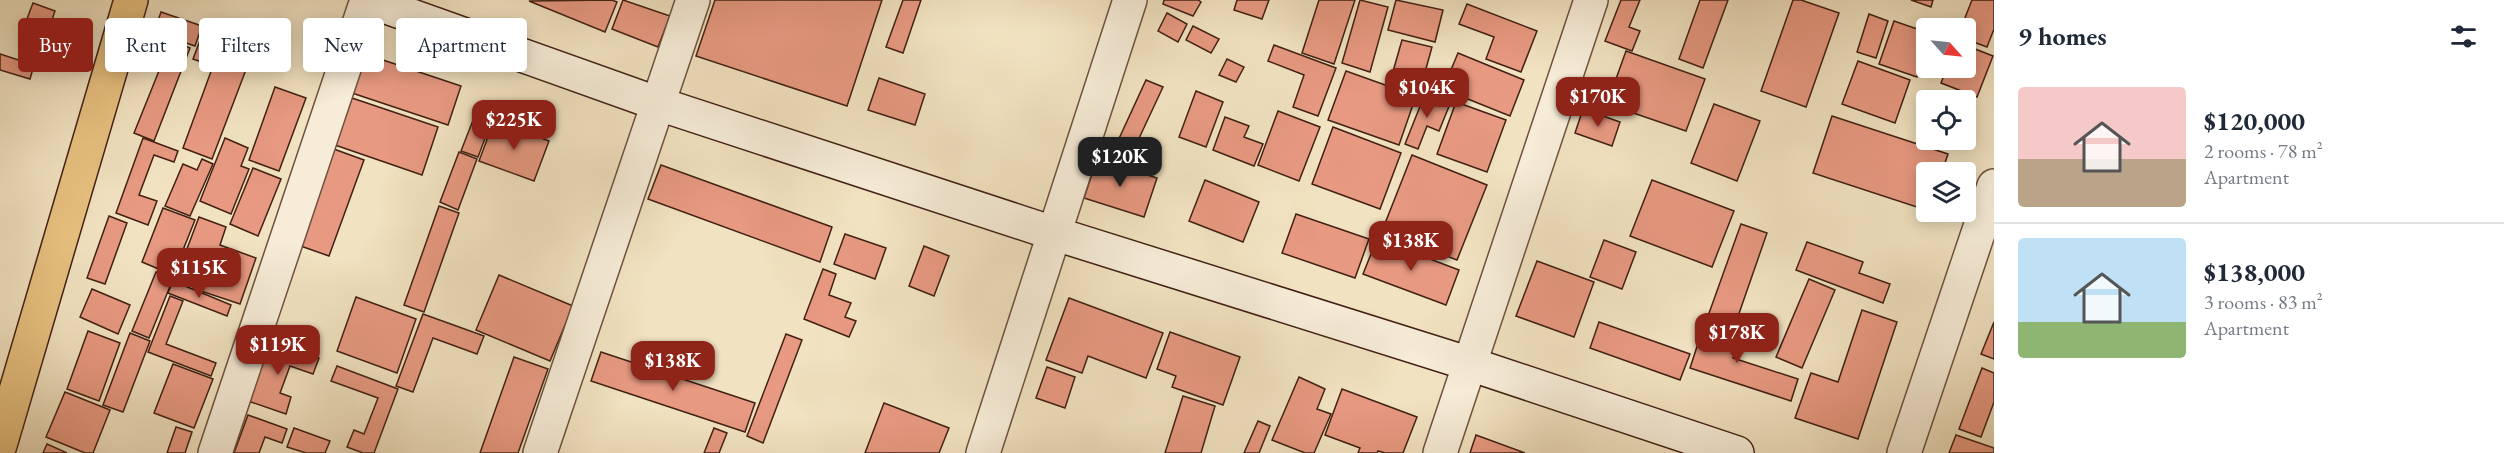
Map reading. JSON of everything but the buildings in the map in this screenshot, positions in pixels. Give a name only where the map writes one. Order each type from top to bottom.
[{"type":"main road","points":[[0,445],[131,0]]},
{"type":"street","points":[[215,453],[367,0],[656,103],[1056,234],[1470,364],[1737,453]]},
{"type":"street","points":[[540,453],[656,103],[693,0]]},
{"type":"street","points":[[983,453],[1056,234],[1130,0]]},
{"type":"street","points":[[1440,453],[1591,0]]},
{"type":"street","points":[[1904,453],[1994,186]]}]
